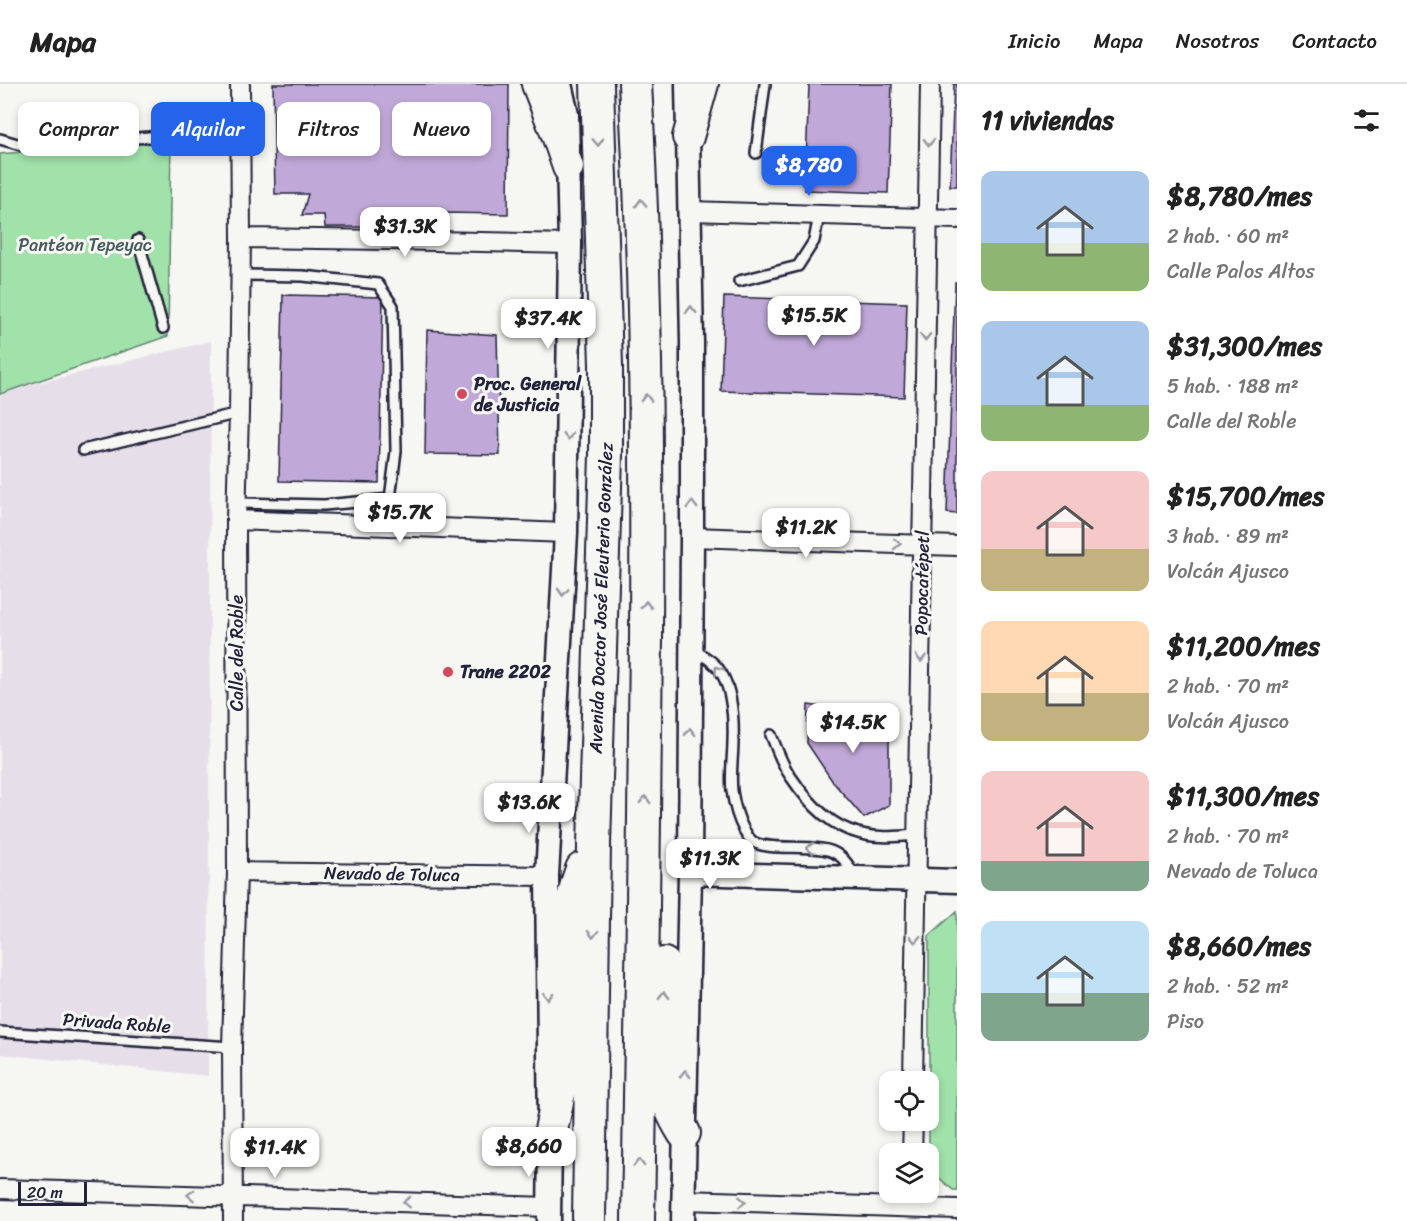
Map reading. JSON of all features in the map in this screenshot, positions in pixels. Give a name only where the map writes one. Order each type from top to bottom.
[{"type":"highway","name":"Avenida Doctor José Eleuterio González","points":[[589,1221],[594,844],[606,455],[606,364],[597,84]]},
{"type":"highway","points":[[635,84],[641,207],[647,456],[645,861],[638,1221]]},
{"type":"highway","points":[[550,1136],[566,1051],[569,923],[581,871],[594,844]]},
{"type":"highway","points":[[645,861],[658,877],[664,893],[664,1084],[667,1102],[684,1132]]},
{"type":"main road","points":[[537,84],[568,167]]},
{"type":"main road","points":[[688,137],[690,85]]},
{"type":"street","name":"Calle del Roble","points":[[240,84],[240,102]]},
{"type":"street","name":"Avenida Doctor José Eleuterio González","points":[[549,1214],[547,876],[566,533],[570,244],[567,115],[560,84]]},
{"type":"street","points":[[567,115],[574,84]]},
{"type":"street","name":"Popocatépetl","points":[[913,1071],[930,84]]},
{"type":"street","points":[[688,137],[692,537],[690,873],[684,1210],[912,1207],[957,1209]]},
{"type":"street","name":"Calle del Roble","points":[[233,1221],[232,1047],[237,872],[237,511],[241,156]]},
{"type":"street","points":[[690,211],[957,219]]},
{"type":"street","points":[[241,238],[570,244]]},
{"type":"street","points":[[237,511],[566,533]]},
{"type":"street","points":[[692,537],[957,546]]},
{"type":"street","name":"Nevado de Toluca","points":[[237,872],[547,876]]},
{"type":"street","points":[[690,873],[957,881]]},
{"type":"street","points":[[0,1189],[234,1196],[549,1214]]},
{"type":"lane","points":[[756,153],[765,84]]},
{"type":"lane","points":[[0,139],[21,145],[151,137]]},
{"type":"lane","points":[[739,281],[798,266],[813,241],[819,215]]},
{"type":"lane","points":[[138,240],[163,328]]},
{"type":"lane","points":[[237,511],[390,499],[396,451],[393,306],[378,284],[303,276],[240,274]]},
{"type":"lane","points":[[83,450],[239,414]]},
{"type":"lane","points":[[690,647],[715,664],[726,682],[732,712],[732,790],[736,810],[744,830],[752,841],[763,845],[833,852],[844,859],[856,877]]},
{"type":"lane","points":[[771,735],[790,776],[824,815],[845,829],[859,834],[879,837],[918,835]]},
{"type":"lane","name":"Privada Roble","points":[[0,1032],[232,1047]]},
{"type":"shaded area","points":[[211,341],[208,1076],[0,1054],[0,392]]},
{"type":"green space","name":"Pantéon Tepeyac","points":[[151,141],[151,156],[171,156],[168,336],[0,394],[0,154],[18,152],[18,156],[139,156],[139,142]]},
{"type":"green space","points":[[957,911],[957,1190],[953,1190],[939,1178],[939,1143],[929,1143],[929,1131],[939,1131],[939,1071],[929,1071],[929,936]]},
{"type":"building","points":[[273,84],[509,84],[508,214],[444,213],[444,227],[325,227],[324,215],[302,215],[308,194],[275,194]]},
{"type":"building","points":[[809,84],[892,84],[888,193],[805,190]]},
{"type":"building","points":[[954,84],[957,84],[957,186],[950,186]]},
{"type":"building","points":[[955,282],[957,282],[957,514],[947,513]]},
{"type":"building","points":[[283,295],[383,297],[379,483],[279,481]]},
{"type":"building","points":[[724,297],[907,303],[904,397],[721,391]]},
{"type":"building","name":"Proc. General de Justicia","points":[[427,330],[497,335],[500,455],[425,454]]},
{"type":"building","points":[[808,705],[889,716],[889,805],[864,818],[833,782],[807,743]]},
{"type":"place","name":"Proc. General de Justicia","points":[[462,394]]},
{"type":"place","name":"Trane 2202","points":[[448,672]]}]
